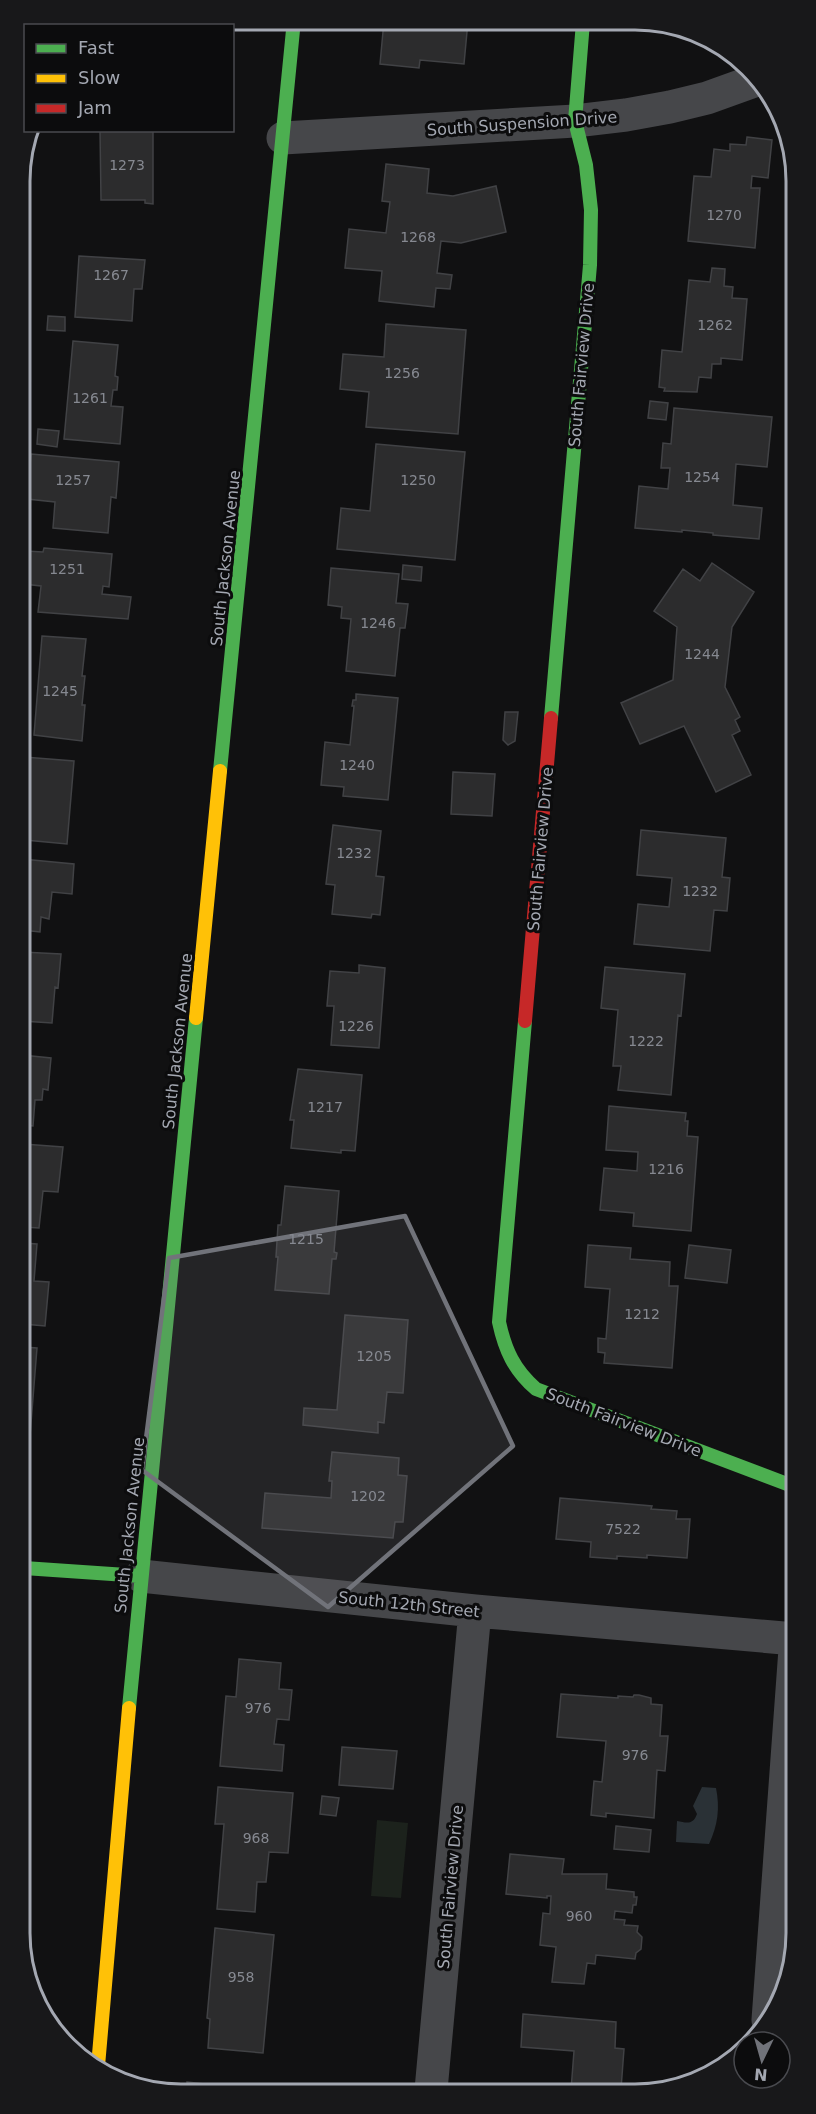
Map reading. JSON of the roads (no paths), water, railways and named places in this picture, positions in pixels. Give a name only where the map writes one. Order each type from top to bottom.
[{"type":"main road","name":"South Jackson Avenue","points":[[99,2060],[141,1576],[293,30]]},
{"type":"main road","name":"South Fairview Drive","points":[[583,30],[575,121],[586,165],[591,210],[590,265],[499,1322],[504,1348],[512,1365],[519,1375],[536,1389],[786,1484]]},
{"type":"main road","name":"South 12th Street","points":[[30,1568],[141,1576]]},
{"type":"street","name":"South Suspension Drive","points":[[283,138],[626,116],[707,98],[750,83]]},
{"type":"street","name":"South 12th Street","points":[[141,1576],[475,1611],[786,1638]]},
{"type":"street","name":"South Fairview Drive","points":[[432,2084],[475,1611]]},
{"type":"street","points":[[769,2001],[786,1773]]}]
